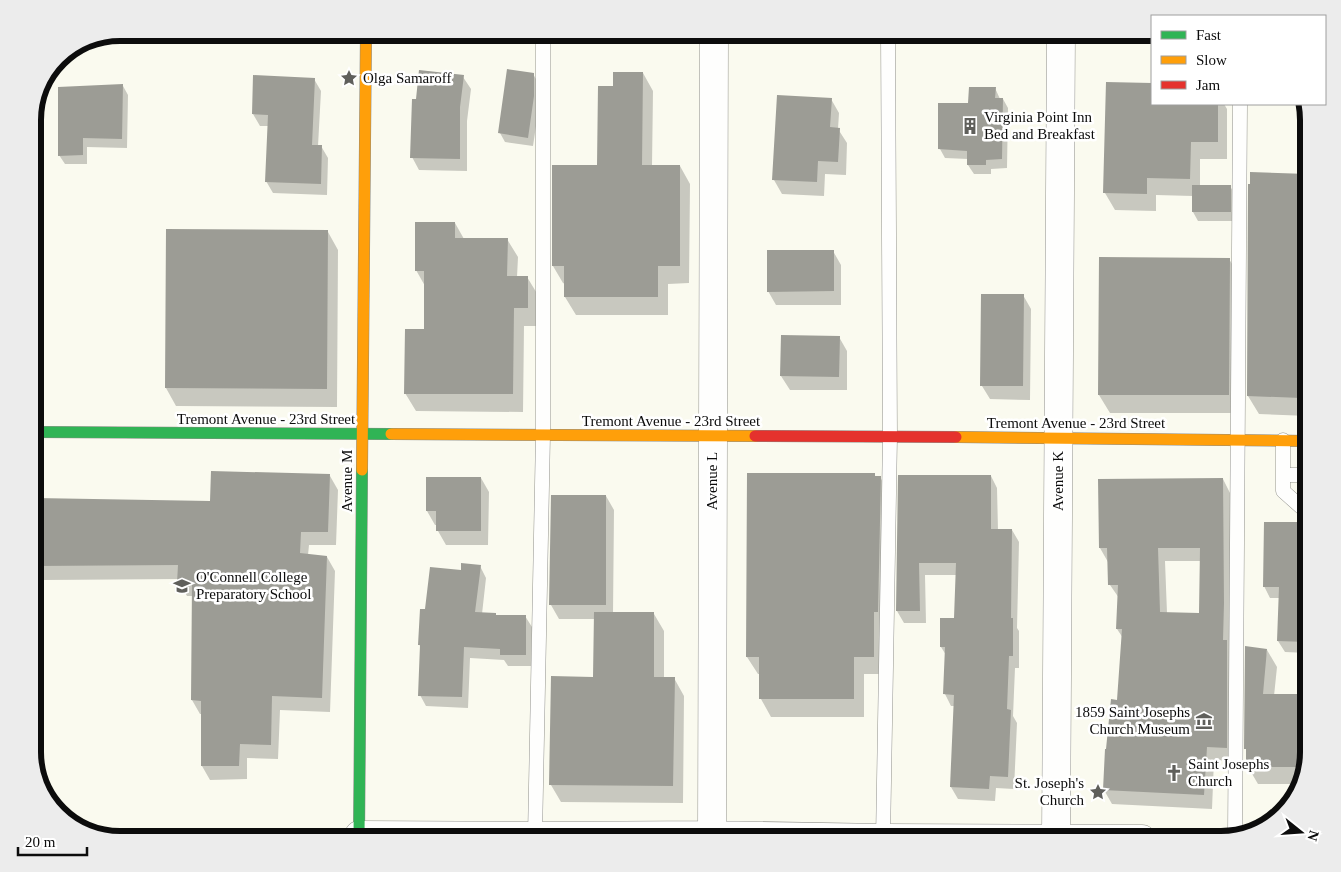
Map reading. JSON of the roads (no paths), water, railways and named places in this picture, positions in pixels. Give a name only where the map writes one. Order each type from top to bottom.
[{"type":"street","name":"Avenue M","points":[[359,831],[366,41]]},
{"type":"street","name":"Avenue L","points":[[712,831],[714,41]]},
{"type":"street","name":"Avenue K","points":[[1056,831],[1060,41]]},
{"type":"street","name":"Tremont Avenue - 23rd Street","points":[[41,432],[1300,441]]},
{"type":"lane","points":[[535,831],[543,435],[543,41]]},
{"type":"lane","points":[[883,831],[890,437],[888,41]]},
{"type":"lane","points":[[1234,829],[1240,105]]},
{"type":"lane","points":[[1283,440],[1283,491],[1300,506]]},
{"type":"lane","points":[[1284,475],[1300,476]]},
{"type":"place","name":"Olga Samaroff","points":[[349,78]]},
{"type":"place","name":"Virginia Point Inn Bed and Breakfast","points":[[970,126]]},
{"type":"place","name":"O'Connell College Preparatory School","points":[[182,586]]},
{"type":"place","name":"1859 Saint Josephs Church Museum","points":[[1204,721]]},
{"type":"place","name":"Saint Josephs Church","points":[[1174,773]]},
{"type":"place","name":"St. Joseph's Church","points":[[1098,792]]}]
